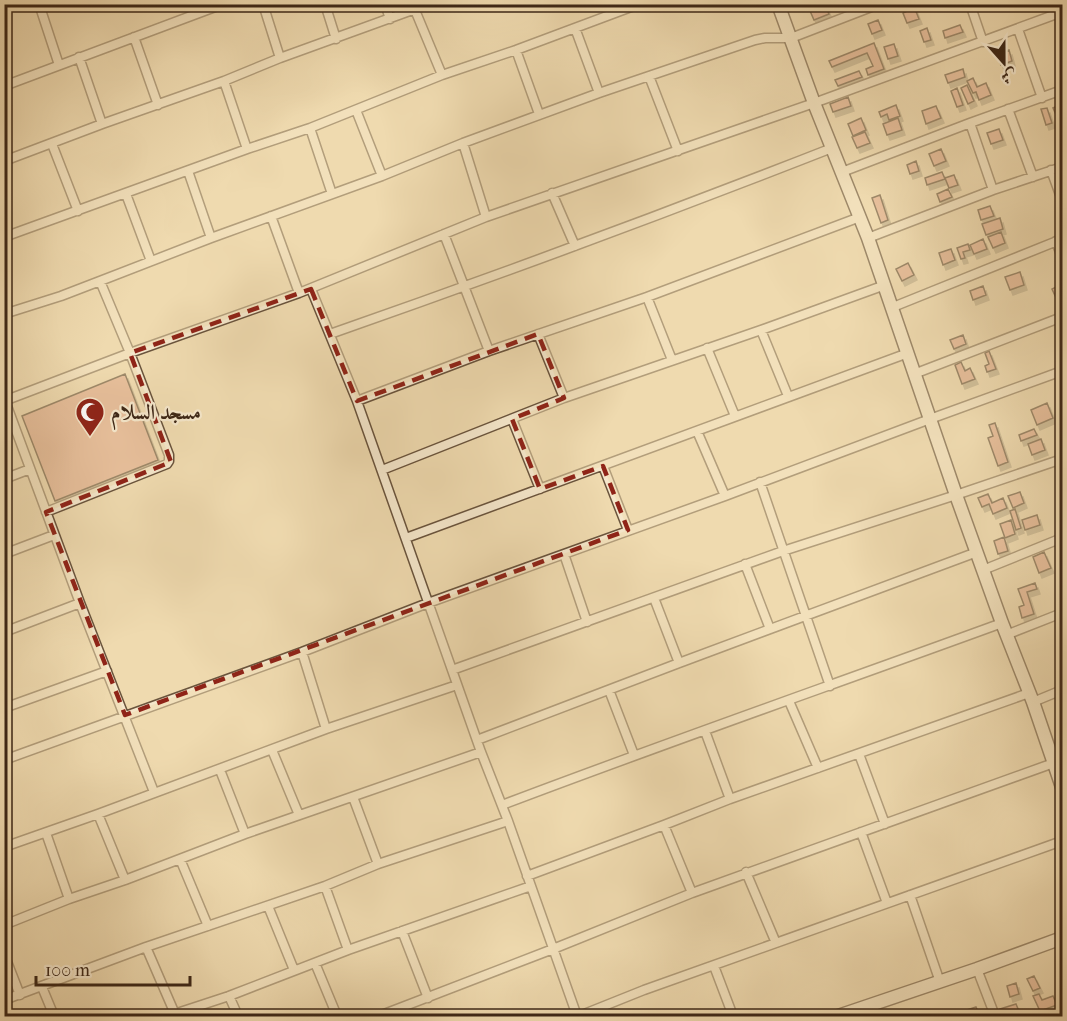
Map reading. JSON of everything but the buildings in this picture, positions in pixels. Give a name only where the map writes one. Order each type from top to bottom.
[{"type":"street","points":[[4,8],[15,4]]},
{"type":"street","points":[[39,4],[59,65]]},
{"type":"street","points":[[4,86],[134,37],[200,8],[223,4]]},
{"type":"street","points":[[263,4],[280,58]]},
{"type":"street","points":[[325,4],[336,39]]},
{"type":"street","points":[[385,4],[390,20]]},
{"type":"street","points":[[4,161],[429,4]]},
{"type":"street","points":[[4,237],[310,128],[442,75],[575,28],[623,7],[639,4]]},
{"type":"street","points":[[778,4],[893,307],[1004,629],[1058,761],[1062,787]]},
{"type":"street","points":[[4,314],[61,296],[211,237],[382,176],[539,114],[756,40],[791,38],[879,4]]},
{"type":"street","points":[[970,4],[983,42]]},
{"type":"street","points":[[415,10],[442,75]]},
{"type":"street","points":[[154,792],[45,512],[5,400],[311,289],[486,217],[814,103],[1062,12]]},
{"type":"street","points":[[575,28],[599,93]]},
{"type":"street","points":[[1018,29],[1042,98]]},
{"type":"street","points":[[134,37],[158,105]]},
{"type":"street","points":[[516,50],[539,114]]},
{"type":"street","points":[[79,57],[102,124]]},
{"type":"street","points":[[649,76],[678,151]]},
{"type":"street","points":[[224,81],[247,149]]},
{"type":"street","points":[[842,172],[1062,90]]},
{"type":"street","points":[[1008,109],[1033,177]]},
{"type":"street","points":[[356,110],[382,176]]},
{"type":"street","points":[[970,123],[993,190]]},
{"type":"street","points":[[310,128],[332,194]]},
{"type":"street","points":[[463,143],[486,217]]},
{"type":"street","points":[[52,144],[78,211]]},
{"type":"street","points":[[330,334],[703,199],[832,148]]},
{"type":"street","points":[[868,238],[993,190],[1062,167]]},
{"type":"street","points":[[1051,170],[1062,200]]},
{"type":"street","points":[[188,171],[211,237]]},
{"type":"street","points":[[552,193],[575,246]]},
{"type":"street","points":[[126,194],[151,261]]},
{"type":"street","points":[[271,216],[299,293]]},
{"type":"street","points":[[357,400],[489,351],[647,297],[860,217]]},
{"type":"street","points":[[444,234],[489,351]]},
{"type":"street","points":[[893,307],[1059,240],[1062,258]]},
{"type":"street","points":[[45,512],[167,464],[169,461],[169,455],[130,353],[100,281]]},
{"type":"street","points":[[382,470],[564,398],[885,285]]},
{"type":"street","points":[[311,289],[357,400],[457,685],[578,1017],[644,990],[1062,841]]},
{"type":"street","points":[[647,297],[672,360]]},
{"type":"street","points":[[915,374],[1062,317]]},
{"type":"street","points":[[761,330],[788,396]]},
{"type":"street","points":[[538,334],[564,398]]},
{"type":"street","points":[[707,348],[735,416]]},
{"type":"street","points":[[406,538],[908,353]]},
{"type":"street","points":[[4,760],[1062,371]]},
{"type":"street","points":[[512,419],[540,489]]},
{"type":"street","points":[[697,431],[725,496]]},
{"type":"street","points":[[452,670],[745,564],[1062,459]]},
{"type":"street","points":[[603,466],[628,530]]},
{"type":"street","points":[[4,479],[30,469]]},
{"type":"street","points":[[760,482],[830,686]]},
{"type":"street","points":[[4,554],[54,535]]},
{"type":"street","points":[[983,570],[1062,538]]},
{"type":"street","points":[[477,740],[977,552]]},
{"type":"street","points":[[564,554],[587,622]]},
{"type":"street","points":[[745,564],[771,629]]},
{"type":"street","points":[[654,598],[679,663]]},
{"type":"street","points":[[4,632],[80,603]]},
{"type":"street","points":[[502,805],[634,755],[830,686],[1004,629],[1062,613]]},
{"type":"street","points":[[302,652],[326,729]]},
{"type":"street","points":[[4,708],[107,671]]},
{"type":"street","points":[[4,847],[220,770],[326,729],[457,685]]},
{"type":"street","points":[[609,690],[634,755]]},
{"type":"street","points":[[527,876],[818,768],[1031,697],[1062,690]]},
{"type":"street","points":[[789,701],[818,768]]},
{"type":"street","points":[[705,731],[730,799]]},
{"type":"street","points":[[272,750],[299,815]]},
{"type":"street","points":[[4,925],[245,834],[481,752]]},
{"type":"street","points":[[859,754],[885,824]]},
{"type":"street","points":[[379,1017],[746,872],[1058,761]]},
{"type":"street","points":[[220,770],[245,834]]},
{"type":"street","points":[[353,797],[378,864]]},
{"type":"street","points":[[98,814],[125,880]]},
{"type":"street","points":[[4,1000],[146,947],[325,886],[378,864],[508,821]]},
{"type":"street","points":[[664,825],[692,893]]},
{"type":"street","points":[[861,832],[887,903]]},
{"type":"street","points":[[46,833],[69,899]]},
{"type":"street","points":[[180,859],[208,926]]},
{"type":"street","points":[[746,872],[776,943]]},
{"type":"street","points":[[325,886],[348,950]]},
{"type":"street","points":[[146,947],[172,1015],[531,886]]},
{"type":"street","points":[[910,895],[940,982]]},
{"type":"street","points":[[268,906],[294,970]]},
{"type":"street","points":[[402,932],[428,998]]},
{"type":"street","points":[[838,1017],[1062,938]]},
{"type":"street","points":[[4,954],[20,995]]},
{"type":"street","points":[[315,963],[337,1017]]},
{"type":"street","points":[[714,966],[733,1017]]},
{"type":"street","points":[[976,969],[994,1017]]},
{"type":"street","points":[[42,987],[54,1017]]},
{"type":"street","points":[[229,996],[238,1017]]},
{"type":"highlighted area","points":[[311,289],[357,401],[538,334],[564,398],[512,419],[540,489],[603,466],[628,530],[125,715],[46,512],[171,462],[130,353]]},
{"type":"place","name":"مسجد السلام","points":[[90,438]]}]
